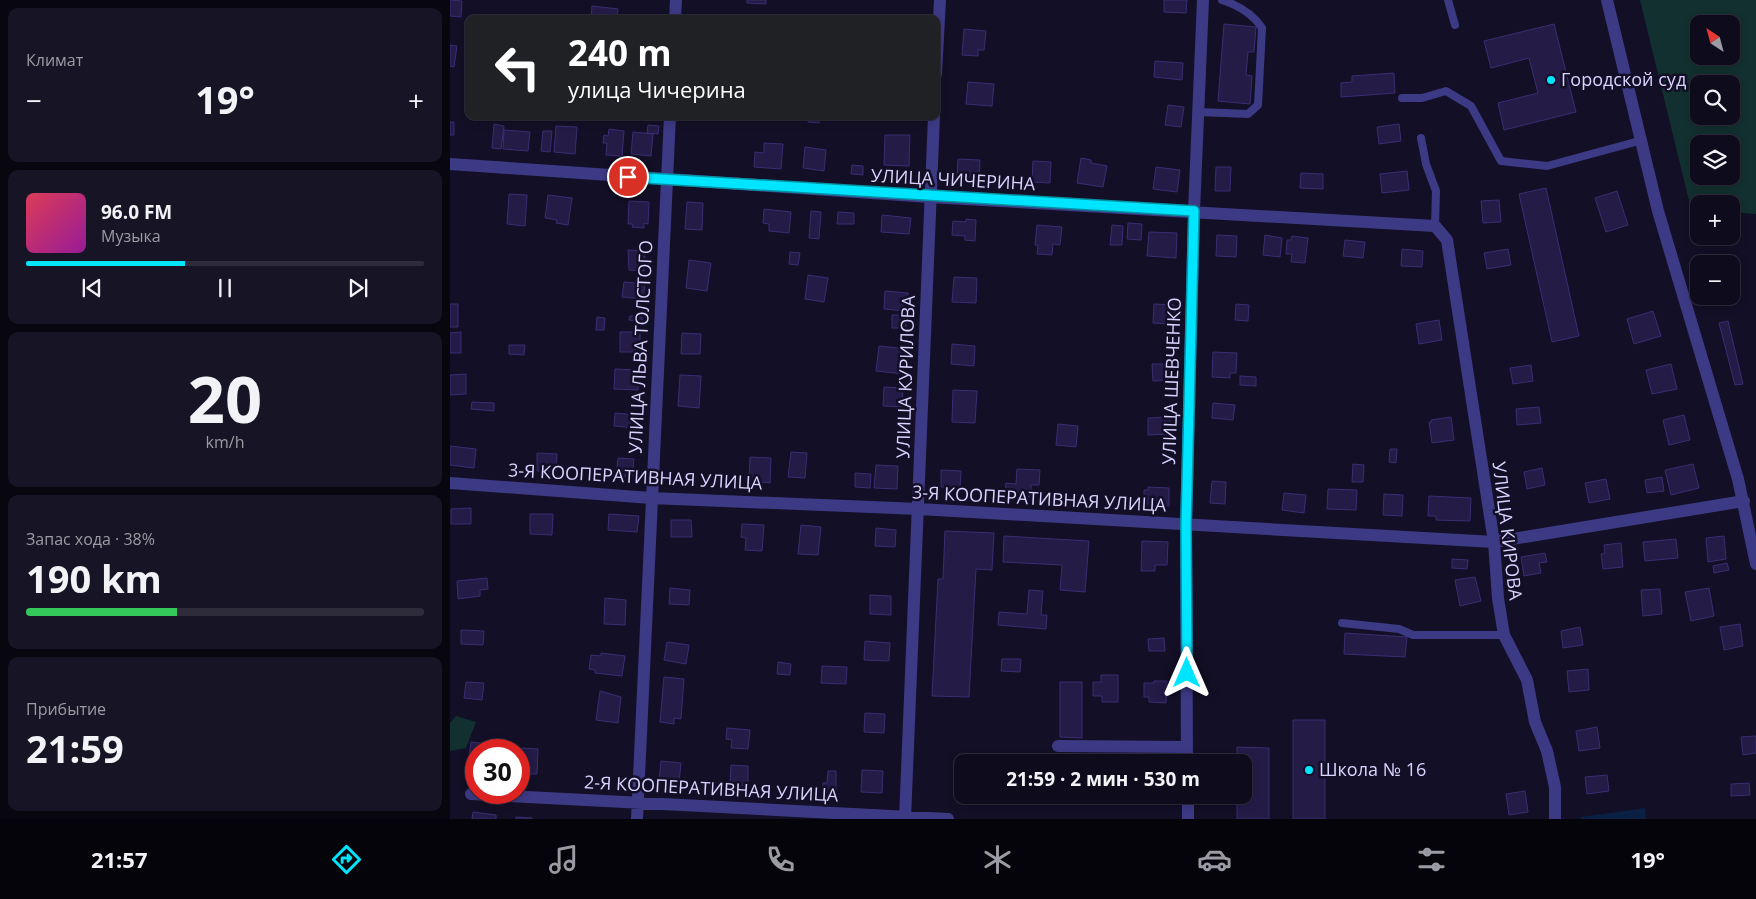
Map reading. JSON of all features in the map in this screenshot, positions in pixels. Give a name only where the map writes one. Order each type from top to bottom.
[{"type":"street","points":[[675,15],[676,0]]},
{"type":"street","points":[[939,15],[940,0]]},
{"type":"street","name":"УЛИЦА ШЕВЧЕНКО","points":[[1187,754],[1186,525],[1194,211],[1203,0]]},
{"type":"street","points":[[1607,0],[1639,141],[1744,501],[1756,564]]},
{"type":"street","name":"УЛИЦА ЛЬВА ТОЛСТОГО","points":[[637,819],[670,120]]},
{"type":"street","name":"УЛИЦА КУРИЛОВА","points":[[905,818],[919,509],[929,197],[934,120]]},
{"type":"street","name":"УЛИЦА ЧИЧЕРИНА","points":[[450,164],[929,197],[1436,226]]},
{"type":"street","name":"УЛИЦА КИРОВА","points":[[1436,226],[1447,240],[1494,542],[1498,598],[1504,635],[1527,680],[1535,722],[1547,751],[1554,787],[1555,819]]},
{"type":"street","name":"3-Я КООПЕРАТИВНАЯ УЛИЦА","points":[[450,483],[651,498],[919,509],[1494,542],[1744,501]]},
{"type":"street","points":[[1058,746],[1187,747]]},
{"type":"street","name":"2-Я КООПЕРАТИВНАЯ УЛИЦА","points":[[530,797],[948,819]]},
{"type":"street","points":[[1188,804],[1188,819]]},
{"type":"lane","points":[[1198,112],[1248,114],[1258,105],[1262,28],[1257,20],[1222,0]]},
{"type":"lane","points":[[1448,0],[1455,25]]},
{"type":"lane","points":[[1402,98],[1422,98],[1446,91],[1471,106],[1501,161],[1547,166],[1639,141]]},
{"type":"lane","points":[[1421,138],[1426,164],[1436,191],[1436,226]]},
{"type":"lane","points":[[1342,623],[1399,629],[1413,635],[1504,635]]},
{"type":"green space","points":[[1640,0],[1756,0],[1756,214],[1740,213],[1740,195],[1690,195],[1690,205]]},
{"type":"green space","points":[[456,716],[476,722],[469,739],[465,739],[465,748],[450,751],[450,723]]},
{"type":"water","points":[[1645,808],[1646,819],[1581,819],[1581,817]]},
{"type":"building","points":[[450,0],[462,1],[461,17],[450,16]]},
{"type":"building","points":[[747,0],[766,0],[766,4],[747,3]]},
{"type":"building","points":[[1164,0],[1187,0],[1186,13],[1164,12]]},
{"type":"building","points":[[592,6],[618,9],[617,15],[591,15]]},
{"type":"building","points":[[1224,24],[1256,27],[1254,52],[1248,52],[1246,75],[1252,76],[1250,104],[1218,101]]},
{"type":"building","name":"Городской суд","points":[[1554,24],[1576,112],[1504,130],[1498,103],[1538,93],[1529,58],[1491,68],[1484,41]]},
{"type":"building","points":[[964,29],[986,31],[984,50],[978,50],[978,56],[962,55]]},
{"type":"building","points":[[450,45],[457,46],[454,67],[450,66]]},
{"type":"building","points":[[1155,61],[1183,63],[1182,80],[1154,77]]},
{"type":"building","points":[[1394,73],[1395,93],[1341,97],[1341,83],[1352,82],[1352,76]]},
{"type":"building","points":[[968,82],[994,84],[992,106],[966,104]]},
{"type":"building","points":[[1168,105],[1184,107],[1181,127],[1165,125]]},
{"type":"building","points":[[808,120],[820,120],[819,123],[808,122]]},
{"type":"building","points":[[450,122],[454,122],[454,135],[450,135]]},
{"type":"building","points":[[494,124],[504,126],[501,149],[492,148]]},
{"type":"building","points":[[1399,124],[1401,141],[1379,144],[1377,127]]},
{"type":"building","points":[[648,125],[659,126],[658,134],[647,133]]},
{"type":"building","points":[[556,126],[577,127],[575,154],[554,152]]},
{"type":"building","points":[[609,129],[624,131],[622,156],[606,155],[607,143],[603,143],[604,135],[608,136]]},
{"type":"building","points":[[504,130],[530,132],[528,151],[503,149]]},
{"type":"building","points":[[543,131],[552,131],[550,152],[541,151]]},
{"type":"building","points":[[633,132],[653,134],[651,156],[631,154]]},
{"type":"building","points":[[885,135],[910,135],[909,166],[884,165]]},
{"type":"building","points":[[764,143],[783,144],[781,169],[754,167],[755,152],[764,153]]},
{"type":"building","points":[[805,147],[826,150],[824,171],[803,168]]},
{"type":"building","points":[[1081,158],[1091,160],[1091,163],[1107,166],[1103,187],[1077,183]]},
{"type":"building","points":[[958,159],[980,160],[979,180],[957,178]]},
{"type":"building","points":[[1033,161],[1051,162],[1050,183],[1032,182]]},
{"type":"building","points":[[852,165],[863,166],[863,175],[851,174]]},
{"type":"building","points":[[1156,167],[1180,170],[1177,192],[1153,189]]},
{"type":"building","points":[[1216,167],[1231,167],[1230,191],[1215,191]]},
{"type":"building","points":[[1407,171],[1409,190],[1382,193],[1380,174]]},
{"type":"building","points":[[1301,173],[1323,174],[1323,189],[1300,188]]},
{"type":"building","points":[[1546,188],[1579,336],[1552,342],[1519,194]]},
{"type":"building","points":[[1617,191],[1628,225],[1606,232],[1595,198]]},
{"type":"building","points":[[509,194],[527,195],[525,226],[507,224]]},
{"type":"building","points":[[548,195],[572,198],[568,225],[556,223],[557,220],[545,218]]},
{"type":"building","points":[[1499,200],[1501,222],[1483,223],[1481,201]]},
{"type":"building","points":[[629,201],[649,202],[648,224],[644,223],[644,228],[632,227],[633,224],[628,224]]},
{"type":"building","points":[[687,202],[703,203],[702,230],[685,229]]},
{"type":"building","points":[[764,209],[791,212],[789,233],[769,231],[769,224],[763,223]]},
{"type":"building","points":[[811,211],[821,212],[819,239],[809,238]]},
{"type":"building","points":[[838,212],[854,213],[854,224],[837,224]]},
{"type":"building","points":[[882,215],[911,218],[909,234],[881,232]]},
{"type":"building","points":[[966,219],[976,220],[975,241],[965,240],[965,236],[952,235],[953,221],[966,222]]},
{"type":"building","points":[[1128,223],[1142,224],[1141,240],[1127,239]]},
{"type":"building","points":[[1037,225],[1062,227],[1060,245],[1053,244],[1052,255],[1037,254],[1038,245],[1035,245]]},
{"type":"building","points":[[1112,225],[1123,226],[1122,245],[1110,245]]},
{"type":"building","points":[[1149,232],[1177,233],[1176,258],[1147,256]]},
{"type":"building","points":[[1217,235],[1237,236],[1236,257],[1216,256]]},
{"type":"building","points":[[1265,235],[1282,238],[1280,257],[1263,255]]},
{"type":"building","points":[[1292,236],[1308,238],[1305,263],[1291,262],[1292,254],[1286,254],[1287,240],[1291,240]]},
{"type":"building","points":[[1345,240],[1365,242],[1363,258],[1343,256]]},
{"type":"building","points":[[1402,249],[1423,251],[1422,267],[1401,266]]},
{"type":"building","points":[[1508,249],[1511,265],[1487,269],[1484,253]]},
{"type":"building","points":[[628,250],[645,251],[644,271],[629,270]]},
{"type":"building","points":[[790,252],[800,253],[798,265],[789,264]]},
{"type":"building","points":[[689,260],[711,263],[707,291],[686,288]]},
{"type":"building","points":[[808,275],[828,278],[824,302],[805,299]]},
{"type":"building","points":[[954,277],[977,278],[976,303],[952,302]]},
{"type":"building","points":[[624,282],[645,284],[643,299],[622,297]]},
{"type":"building","points":[[885,291],[908,293],[906,311],[884,309]]},
{"type":"building","points":[[450,304],[458,304],[458,327],[450,327]]},
{"type":"building","points":[[1154,304],[1174,305],[1173,324],[1153,323]]},
{"type":"building","points":[[1236,304],[1249,305],[1248,321],[1235,320]]},
{"type":"building","points":[[1653,311],[1661,336],[1634,344],[1627,319]]},
{"type":"building","points":[[892,315],[906,315],[906,328],[892,328]]},
{"type":"building","points":[[630,316],[642,317],[642,322],[629,320]]},
{"type":"building","points":[[597,317],[605,318],[604,330],[596,330]]},
{"type":"building","points":[[1439,320],[1442,340],[1419,344],[1416,324]]},
{"type":"building","points":[[1728,321],[1743,384],[1735,385],[1719,323]]},
{"type":"building","points":[[461,332],[461,353],[450,353],[450,333]]},
{"type":"building","points":[[620,332],[640,332],[640,352],[620,352]]},
{"type":"building","points":[[682,333],[701,334],[700,354],[681,354]]},
{"type":"building","points":[[952,344],[975,346],[974,366],[951,364]]},
{"type":"building","points":[[509,345],[525,345],[524,355],[509,354]]},
{"type":"building","points":[[879,346],[907,349],[904,374],[876,371]]},
{"type":"building","points":[[1213,352],[1237,353],[1236,373],[1230,373],[1230,378],[1212,377]]},
{"type":"building","points":[[1152,364],[1173,364],[1174,380],[1153,381]]},
{"type":"building","points":[[1671,364],[1677,389],[1652,394],[1646,370]]},
{"type":"building","points":[[1531,365],[1533,381],[1513,384],[1510,368]]},
{"type":"building","points":[[615,369],[639,370],[638,390],[614,389]]},
{"type":"building","points":[[466,374],[466,394],[450,395],[450,375]]},
{"type":"building","points":[[680,375],[701,376],[699,408],[678,406]]},
{"type":"building","points":[[1240,376],[1256,377],[1256,386],[1240,385]]},
{"type":"building","points":[[884,387],[903,388],[902,407],[883,406]]},
{"type":"building","points":[[953,390],[977,391],[975,423],[952,422]]},
{"type":"building","points":[[472,402],[494,403],[494,411],[471,409]]},
{"type":"building","points":[[1213,403],[1235,405],[1233,420],[1212,418]]},
{"type":"building","points":[[1539,407],[1541,423],[1517,425],[1516,409]]},
{"type":"building","points":[[615,413],[637,415],[635,428],[614,426]]},
{"type":"building","points":[[1684,415],[1690,440],[1669,445],[1663,420]]},
{"type":"building","points":[[1170,417],[1171,434],[1148,435],[1148,418]]},
{"type":"building","points":[[1451,417],[1454,440],[1432,443],[1429,422],[1432,422],[1431,420]]},
{"type":"building","points":[[1058,424],[1078,426],[1076,447],[1056,445]]},
{"type":"building","points":[[450,446],[476,449],[474,468],[450,465]]},
{"type":"building","points":[[1390,449],[1397,449],[1396,463],[1389,462]]},
{"type":"building","points":[[791,452],[807,453],[805,478],[788,477]]},
{"type":"building","points":[[537,453],[557,454],[556,472],[537,471]]},
{"type":"building","points":[[750,457],[771,458],[770,483],[749,481]]},
{"type":"building","points":[[618,458],[634,459],[632,477],[616,475]]},
{"type":"building","points":[[1353,464],[1364,465],[1363,482],[1352,482]]},
{"type":"building","points":[[1693,464],[1699,488],[1671,495],[1665,470]]},
{"type":"building","points":[[876,465],[898,466],[897,489],[874,488]]},
{"type":"building","points":[[1542,468],[1545,485],[1527,489],[1524,472]]},
{"type":"building","points":[[1017,469],[1040,470],[1039,485],[1031,485],[1031,497],[1005,495],[1006,483],[1016,484]]},
{"type":"building","points":[[941,470],[961,471],[960,488],[941,487]]},
{"type":"building","points":[[855,473],[871,474],[870,488],[855,487]]},
{"type":"building","points":[[1662,477],[1664,491],[1647,493],[1645,480]]},
{"type":"building","points":[[1606,479],[1610,499],[1589,503],[1585,483]]},
{"type":"building","points":[[1212,481],[1226,482],[1225,504],[1210,503]]},
{"type":"building","points":[[1148,487],[1169,488],[1169,506],[1147,504],[1148,498],[1144,498],[1144,490],[1148,490]]},
{"type":"building","points":[[1328,489],[1357,490],[1356,510],[1327,509]]},
{"type":"building","points":[[1284,493],[1306,495],[1304,513],[1282,510]]},
{"type":"building","points":[[1384,494],[1403,495],[1402,516],[1383,515]]},
{"type":"building","points":[[1429,496],[1471,498],[1470,521],[1436,520],[1436,516],[1428,516]]},
{"type":"building","points":[[471,508],[471,524],[451,524],[451,509]]},
{"type":"building","points":[[530,514],[553,514],[552,535],[530,534]]},
{"type":"building","points":[[609,514],[639,516],[637,532],[608,530]]},
{"type":"building","points":[[671,520],[691,520],[692,537],[671,537]]},
{"type":"building","points":[[742,524],[764,525],[762,551],[745,550],[746,538],[741,537]]},
{"type":"building","points":[[801,525],[821,527],[818,555],[798,554]]},
{"type":"building","points":[[876,528],[896,530],[895,547],[875,546]]},
{"type":"building","points":[[945,531],[994,533],[992,570],[976,569],[969,697],[932,696],[938,579],[943,579]]},
{"type":"building","points":[[1004,536],[1089,541],[1085,592],[1060,590],[1062,565],[1003,562]]},
{"type":"building","points":[[1724,536],[1726,559],[1708,562],[1706,538]]},
{"type":"building","points":[[1676,539],[1678,558],[1645,561],[1643,542]]},
{"type":"building","points":[[1142,541],[1168,542],[1167,565],[1155,565],[1155,571],[1141,571]]},
{"type":"building","points":[[1621,543],[1623,567],[1603,569],[1601,554],[1605,553],[1604,545]]},
{"type":"building","points":[[1545,553],[1547,562],[1539,563],[1541,573],[1524,576],[1521,557]]},
{"type":"building","points":[[1452,559],[1468,560],[1467,569],[1452,568]]},
{"type":"building","points":[[1727,563],[1729,570],[1714,573],[1713,566]]},
{"type":"building","points":[[1475,577],[1481,601],[1460,606],[1455,580]]},
{"type":"building","points":[[487,578],[488,589],[480,590],[480,596],[458,599],[457,581]]},
{"type":"building","points":[[670,588],[690,590],[689,605],[669,604]]},
{"type":"building","points":[[1709,588],[1714,616],[1691,621],[1685,592]]},
{"type":"building","points":[[1660,589],[1662,614],[1643,616],[1641,590]]},
{"type":"building","points":[[1029,590],[1043,591],[1041,615],[1047,615],[1046,629],[998,625],[999,612],[1027,614]]},
{"type":"building","points":[[870,595],[891,596],[891,615],[870,614]]},
{"type":"building","points":[[605,598],[626,600],[625,625],[604,624]]},
{"type":"building","points":[[1740,624],[1743,646],[1724,650],[1720,627]]},
{"type":"building","points":[[1580,627],[1583,645],[1563,648],[1561,631]]},
{"type":"building","points":[[461,630],[484,631],[483,645],[461,644]]},
{"type":"building","points":[[1345,633],[1407,637],[1405,657],[1344,654]]},
{"type":"building","points":[[1164,638],[1165,651],[1149,651],[1148,639]]},
{"type":"building","points":[[865,641],[890,643],[889,661],[864,660]]},
{"type":"building","points":[[667,642],[689,645],[686,664],[664,660]]},
{"type":"building","points":[[601,653],[625,656],[622,676],[595,673],[595,670],[589,669],[591,655],[601,656]]},
{"type":"building","points":[[1002,659],[1021,659],[1020,672],[1001,671]]},
{"type":"building","points":[[778,662],[791,664],[790,675],[777,674]]},
{"type":"building","points":[[822,666],[847,667],[846,684],[821,683]]},
{"type":"building","points":[[1588,669],[1589,690],[1569,692],[1567,671]]},
{"type":"building","points":[[1101,675],[1118,675],[1118,702],[1102,702],[1102,696],[1093,696],[1093,682],[1101,682]]},
{"type":"building","points":[[664,677],[684,679],[681,719],[674,718],[674,724],[660,722]]},
{"type":"building","points":[[1154,681],[1167,681],[1166,703],[1149,702],[1149,697],[1144,697],[1144,683],[1154,683]]},
{"type":"building","points":[[466,682],[484,683],[482,700],[464,698]]},
{"type":"building","points":[[1060,682],[1082,682],[1082,738],[1060,737]]},
{"type":"building","points":[[600,691],[621,697],[618,723],[596,720]]},
{"type":"building","points":[[865,713],[885,714],[884,733],[864,732]]},
{"type":"building","name":"Школа № 16","points":[[1293,720],[1325,720],[1325,819],[1293,819]]},
{"type":"building","points":[[1597,727],[1600,748],[1579,751],[1576,731]]},
{"type":"building","points":[[727,728],[750,730],[748,749],[731,748],[732,740],[726,739]]},
{"type":"building","points":[[1756,736],[1756,753],[1743,755],[1741,737]]},
{"type":"building","name":"Школа № 16","points":[[1237,747],[1269,748],[1269,819],[1237,819],[1237,804],[1252,804],[1252,754],[1237,754]]},
{"type":"building","points":[[530,748],[538,749],[537,774],[530,774]]},
{"type":"building","points":[[661,761],[681,763],[679,783],[659,781]]},
{"type":"building","points":[[731,765],[748,766],[748,786],[730,785]]},
{"type":"building","points":[[862,770],[883,771],[882,793],[861,792]]},
{"type":"building","points":[[828,771],[836,771],[836,793],[823,792],[823,783],[827,783]]},
{"type":"building","points":[[1607,775],[1609,791],[1587,794],[1585,777]]},
{"type":"building","points":[[1749,783],[1750,795],[1731,796],[1731,784]]},
{"type":"building","points":[[1525,791],[1528,812],[1509,815],[1506,794]]},
{"type":"building","points":[[473,812],[496,815],[496,819],[472,819]]},
{"type":"building","points":[[516,817],[532,818],[532,819],[516,819]]},
{"type":"place","name":"Городской суд","points":[[1551,80]]},
{"type":"place","name":"Школа № 16","points":[[1309,770]]},
{"type":"route","points":[[628,177],[929,197],[1194,211],[1186,525],[1187,673]]}]
